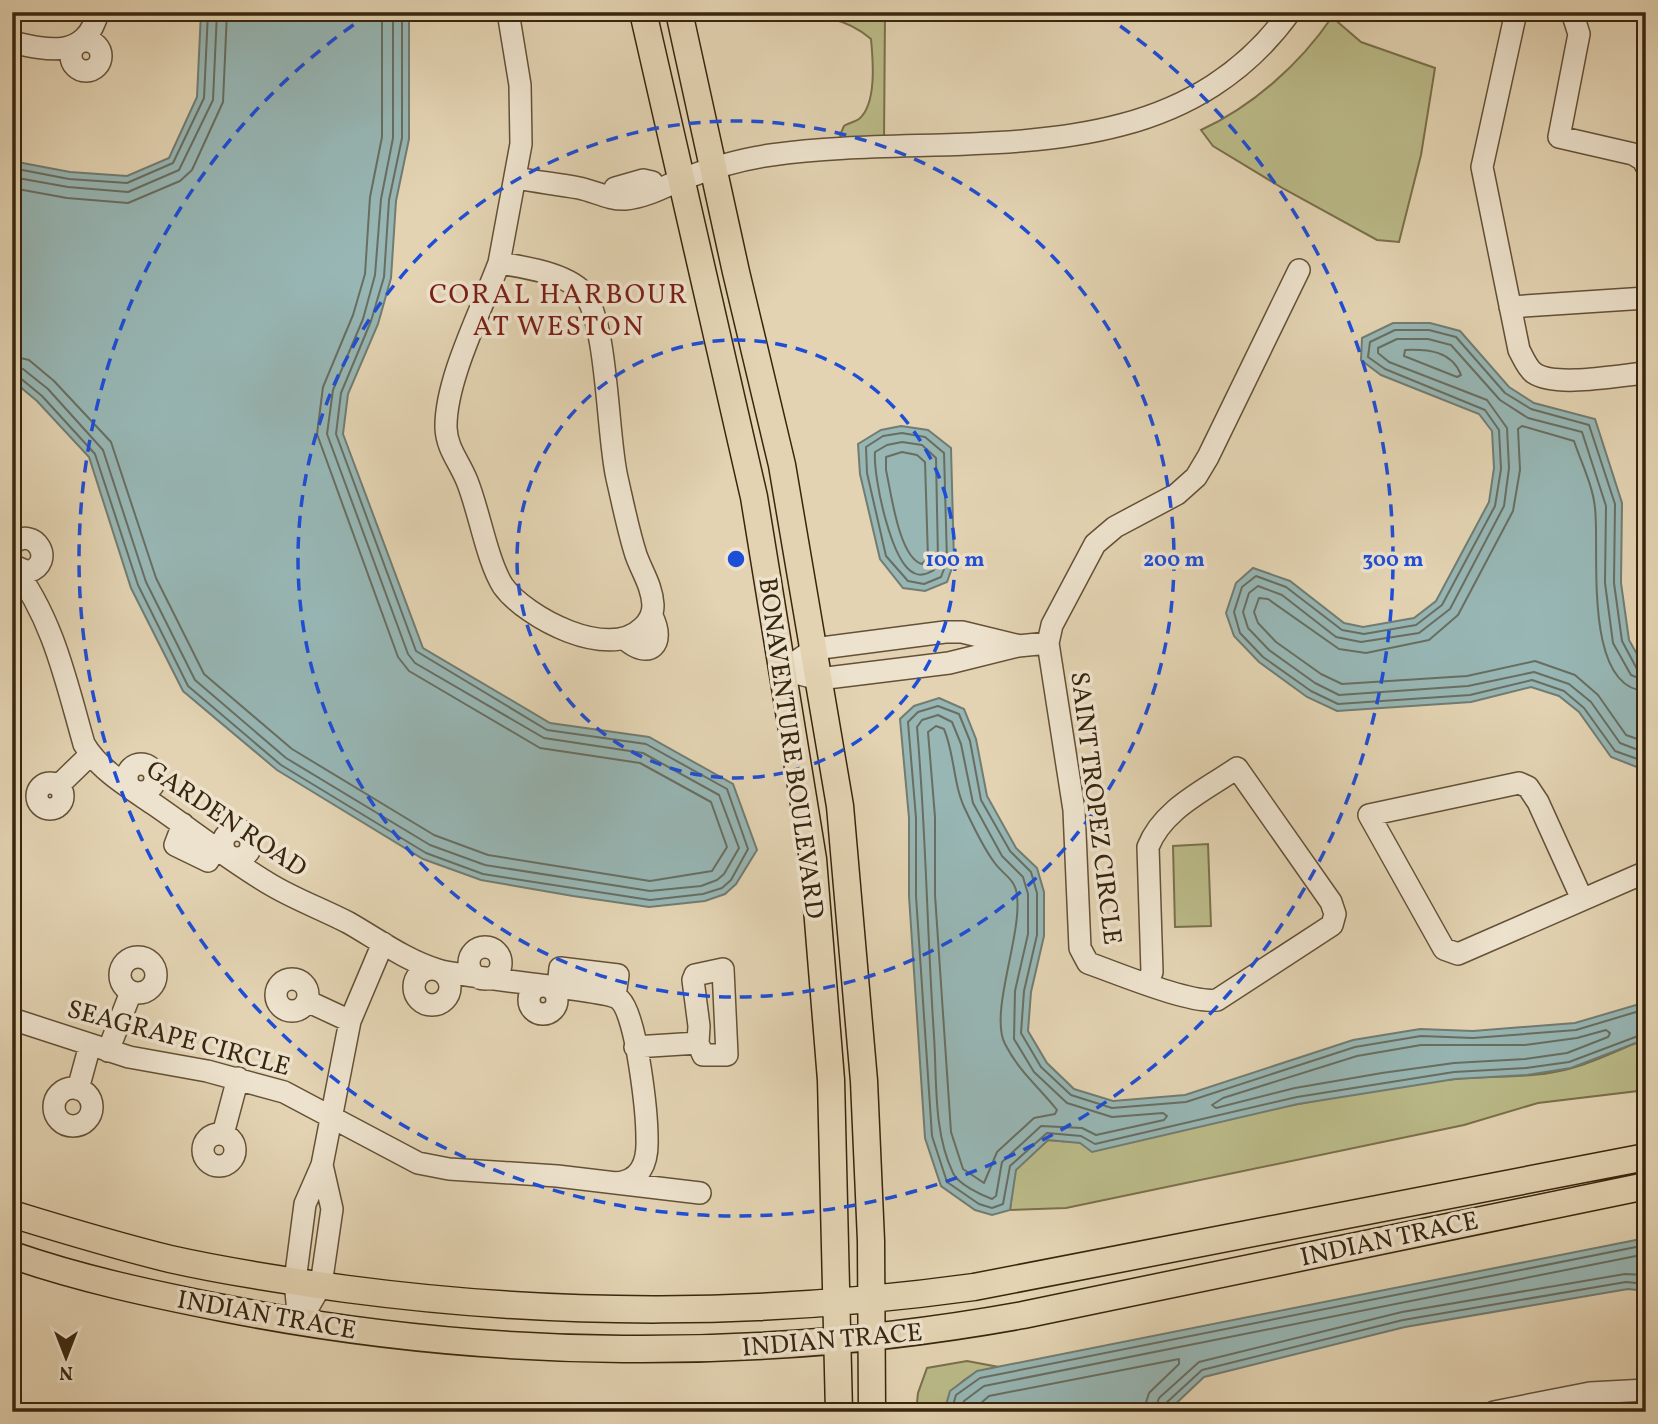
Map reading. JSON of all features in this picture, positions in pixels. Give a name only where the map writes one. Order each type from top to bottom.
[{"type":"main road","name":"BONAVENTURE BOULEVARD","points":[[643,12],[754,496],[814,859],[831,1080],[839,1412]]},
{"type":"main road","name":"BONAVENTURE BOULEVARD","points":[[679,12],[712,169],[782,465],[840,806],[867,1141],[872,1412]]},
{"type":"main road","name":"INDIAN TRACE","points":[[12,1214],[171,1259],[295,1281],[449,1303],[576,1311],[838,1304],[974,1287],[1646,1157]]},
{"type":"main road","name":"INDIAN TRACE","points":[[12,1255],[136,1291],[299,1323],[431,1340],[656,1350],[930,1332],[1646,1186]]},
{"type":"street","points":[[12,42],[50,50],[69,47],[89,34],[98,12]]},
{"type":"street","points":[[499,263],[568,282],[583,292],[590,304],[600,339],[613,463],[637,558],[649,583],[652,616],[641,629],[625,639],[597,639],[568,631],[521,604],[503,585],[467,480],[447,445],[447,400],[499,263],[522,144],[520,85],[508,12]]},
{"type":"street","points":[[516,178],[616,193],[655,192],[712,169],[771,155],[1081,135],[1159,115],[1219,84],[1248,61],[1290,12]]},
{"type":"street","points":[[1516,12],[1482,167],[1519,350],[1534,373],[1548,378],[1584,379],[1646,373]]},
{"type":"street","points":[[1572,12],[1579,34],[1559,137],[1633,154],[1643,160],[1646,166]]},
{"type":"street","points":[[616,193],[652,182],[680,180]]},
{"type":"street","name":"SAINT TROPEZ CIRCLE","points":[[1147,983],[1152,972],[1148,847],[1155,828],[1166,817],[1237,768],[1331,902],[1335,914],[1332,925],[1217,1000],[1205,1002],[1147,983],[1088,963],[1080,948],[1074,810],[1048,643],[1052,625],[1095,544],[1115,527],[1177,494],[1196,477],[1209,457],[1298,270]]},
{"type":"street","points":[[1510,307],[1646,298]]},
{"type":"street","points":[[12,544],[21,538],[31,539],[40,545],[43,556],[38,567],[28,572],[14,569]]},
{"type":"street","name":"GARDEN ROAD","points":[[14,569],[54,639],[83,744],[90,755],[131,788],[272,886],[436,970],[615,996],[626,1009],[635,1046]]},
{"type":"street","points":[[784,670],[814,649],[945,632],[962,632],[1018,646]]},
{"type":"street","points":[[784,670],[819,680],[949,663],[1018,646],[1048,643]]},
{"type":"street","points":[[58,786],[90,755]]},
{"type":"street","points":[[1582,899],[1538,802],[1528,788],[1519,783],[1369,815],[1444,949],[1458,954],[1582,899],[1644,876]]},
{"type":"street","points":[[299,1323],[295,1281],[305,1204],[322,1165],[340,1060],[350,1021],[383,943]]},
{"type":"street","points":[[78,1088],[131,992]]},
{"type":"street","points":[[307,1001],[350,1021]]},
{"type":"street","name":"SEAGRAPE CIRCLE","points":[[12,1019],[99,1048],[238,1078],[284,1092],[418,1163],[449,1169],[700,1193]]},
{"type":"street","points":[[612,1183],[630,1181],[638,1175],[647,1149],[644,1092],[635,1046],[698,1043]]},
{"type":"street","points":[[223,1134],[238,1078]]},
{"type":"street","points":[[299,1323],[321,1285],[332,1209],[322,1165]]},
{"type":"street","points":[[1494,1412],[1590,1393],[1646,1390]]},
{"type":"green space","points":[[785,12],[885,12],[884,140],[843,141],[840,135],[844,126],[859,119],[869,103],[873,81],[871,39],[859,30],[836,20],[770,16]]},
{"type":"green space","points":[[1332,17],[1361,42],[1435,68],[1421,155],[1399,242],[1377,240],[1284,189],[1213,146],[1201,130],[1239,109],[1274,82],[1305,51]]},
{"type":"green space","points":[[1208,844],[1211,926],[1175,927],[1173,846]]},
{"type":"green space","points":[[1646,1039],[1646,1090],[1538,1103],[1464,1125],[1066,1208],[1010,1210],[1015,1170],[1048,1140],[1081,1142],[1147,1136],[1277,1108],[1401,1086],[1558,1071],[1591,1062]]},
{"type":"green space","points":[[967,1361],[999,1367],[979,1372],[964,1380],[952,1393],[944,1412],[916,1412],[918,1393],[927,1368]]},
{"type":"water","points":[[201,12],[409,12],[409,139],[396,201],[391,278],[378,324],[348,394],[343,434],[423,648],[550,723],[649,737],[733,784],[757,850],[736,884],[725,894],[705,901],[649,907],[481,880],[423,859],[277,770],[183,691],[131,588],[89,457],[37,401],[12,380],[12,161],[70,172],[127,176],[169,158],[197,97]]},
{"type":"water","points":[[1393,323],[1430,323],[1460,331],[1509,387],[1534,403],[1595,419],[1622,503],[1621,583],[1629,640],[1646,670],[1646,766],[1642,769],[1611,757],[1579,712],[1559,696],[1531,687],[1471,702],[1337,711],[1307,697],[1259,662],[1234,636],[1226,613],[1236,583],[1253,568],[1290,581],[1344,623],[1363,627],[1414,618],[1436,601],[1489,502],[1494,468],[1492,431],[1479,414],[1381,375],[1361,360],[1362,338]]},
{"type":"water","points":[[901,426],[928,430],[951,448],[954,562],[947,582],[925,591],[903,588],[880,559],[860,474],[858,444],[881,430]]},
{"type":"water","points":[[939,698],[964,709],[976,739],[987,796],[1016,848],[1037,868],[1044,892],[1044,936],[1031,992],[1028,1031],[1047,1063],[1074,1089],[1113,1101],[1185,1095],[1353,1040],[1420,1029],[1473,1031],[1575,1023],[1646,1002],[1646,1039],[1571,1068],[1527,1075],[1455,1079],[1298,1104],[1092,1152],[1080,1143],[1048,1140],[1016,1170],[1010,1210],[992,1215],[975,1210],[941,1186],[925,1138],[909,896],[909,818],[900,719],[914,706]]},
{"type":"water","points":[[1646,1238],[1646,1291],[1628,1289],[1405,1327],[1204,1377],[1167,1412],[944,1412],[950,1391],[977,1371]]},
{"type":"district","name":"CORAL HARBOUR AT WESTON","points":[[559,309]]}]
